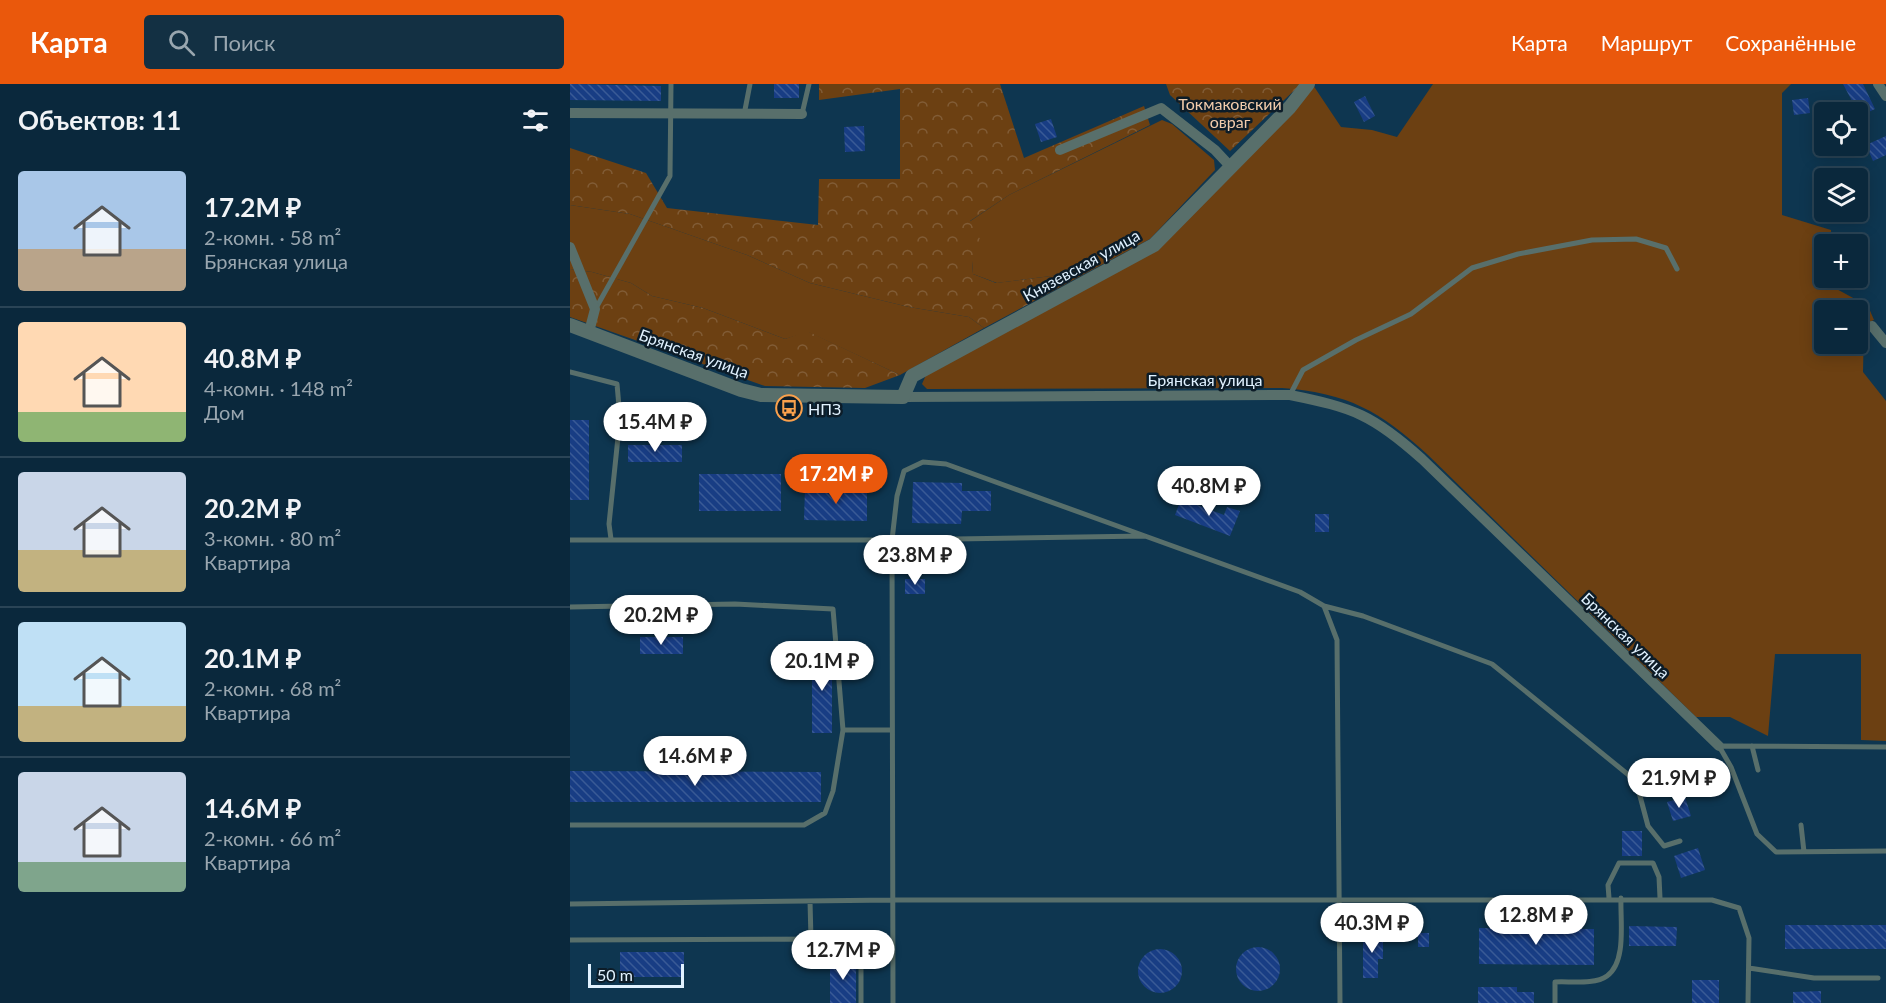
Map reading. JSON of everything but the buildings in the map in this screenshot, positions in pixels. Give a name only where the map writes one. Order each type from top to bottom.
[{"type":"street","name":"Князевская улица","points":[[903,397],[912,376],[1154,245],[1229,165],[1290,107],[1308,84]]},
{"type":"street","points":[[1878,84],[1886,96]]},
{"type":"street","points":[[1060,150],[1161,108],[1215,150],[1229,165]]},
{"type":"street","points":[[570,113],[802,114]]},
{"type":"street","points":[[570,247],[595,309],[589,332]]},
{"type":"street","name":"Брянская улица","points":[[570,325],[741,390],[761,395],[903,397],[1290,395],[1338,405],[1363,414],[1389,429],[1719,746]]},
{"type":"street","points":[[1872,326],[1886,344]]},
{"type":"lane","points":[[595,309],[670,176],[671,84]]},
{"type":"lane","points":[[744,115],[750,84]]},
{"type":"lane","points":[[802,114],[809,84]]},
{"type":"lane","points":[[1290,395],[1303,370],[1356,340],[1411,314],[1472,268],[1518,254],[1592,240],[1636,239],[1666,248],[1677,269]]},
{"type":"lane","points":[[570,372],[617,384],[620,418],[609,524],[610,539]]},
{"type":"lane","points":[[893,1003],[892,540],[897,496],[904,471],[923,462],[946,464],[1300,592],[1324,606],[1363,616],[1492,664],[1636,781],[1648,826],[1664,846],[1680,842]]},
{"type":"lane","points":[[570,540],[892,540],[1145,536]]},
{"type":"lane","points":[[570,607],[735,604],[833,609],[843,730],[833,791],[825,813],[804,825],[570,825]]},
{"type":"lane","points":[[1324,606],[1337,640],[1340,1003]]},
{"type":"lane","points":[[843,730],[892,730]]},
{"type":"lane","points":[[1886,747],[1719,746],[1731,767],[1757,834],[1776,852],[1886,851]]},
{"type":"lane","points":[[1752,746],[1758,770]]},
{"type":"lane","points":[[1801,825],[1804,852]]},
{"type":"lane","points":[[1609,898],[1608,885],[1619,863],[1653,863],[1659,877],[1660,898]]},
{"type":"lane","points":[[1555,1003],[1555,982],[1586,981],[1606,977],[1618,962],[1621,898]]},
{"type":"lane","points":[[570,904],[892,900],[1660,898],[1712,900],[1739,908],[1749,938],[1748,1003]]},
{"type":"lane","points":[[810,901],[811,939]]},
{"type":"lane","points":[[570,940],[861,939],[861,1003]]},
{"type":"lane","points":[[1749,968],[1814,978],[1878,978]]},
{"type":"green space","points":[[819,84],[1000,84],[1024,158],[1144,106],[1150,125],[1009,195],[970,221],[985,248],[972,261],[973,274],[996,283],[1090,271],[984,328],[969,317],[909,307],[810,283],[747,255],[630,214],[570,205],[570,148],[646,173],[667,208],[818,225],[819,179],[900,179],[900,89],[819,100]]},
{"type":"green space","name":"Токмаковский овраг","points":[[1166,84],[1301,84],[1230,151],[1170,95]]},
{"type":"green space","points":[[1433,84],[1791,84],[1782,93],[1782,215],[1831,230],[1831,234],[1814,234],[1814,288],[1835,288],[1857,300],[1814,300],[1814,354],[1863,354],[1863,372],[1886,401],[1886,741],[1861,740],[1861,654],[1775,654],[1768,736],[1730,717],[1696,717],[1428,455],[1378,416],[1345,400],[1326,394],[1282,388],[927,389],[922,384],[926,375],[1158,249],[1313,85],[1341,127],[1372,130],[1397,137]]},
{"type":"green space","points":[[1162,120],[1172,124],[1214,160],[1215,170],[1150,239],[1090,271],[997,283],[973,274],[969,222],[1009,195]]},
{"type":"green space","points":[[570,205],[630,214],[747,255],[810,283],[909,307],[969,317],[984,328],[900,375],[808,332],[785,339],[703,308],[652,296],[631,283],[592,272],[570,269]]},
{"type":"green space","points":[[570,269],[592,272],[631,283],[652,296],[703,308],[785,339],[807,331],[900,375],[865,388],[765,386],[570,317]]},
{"type":"green space","points":[[1868,306],[1874,320],[1868,322]]},
{"type":"place","name":"НПЗ","points":[[789,408]]}]
